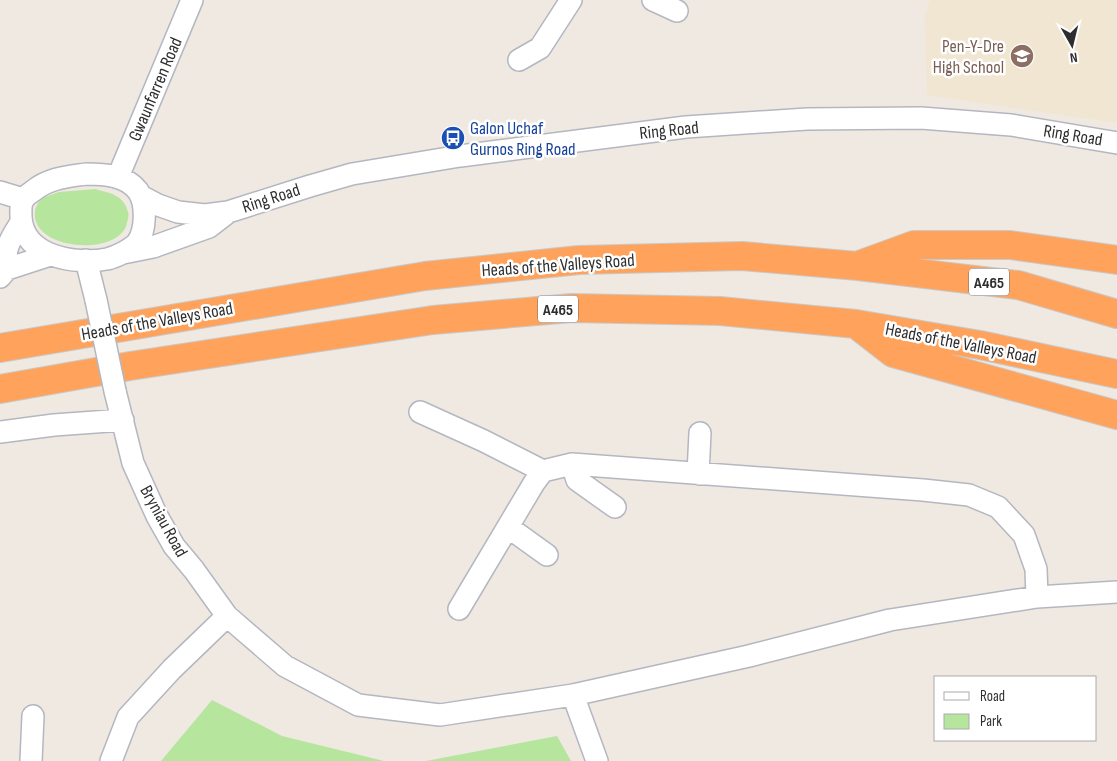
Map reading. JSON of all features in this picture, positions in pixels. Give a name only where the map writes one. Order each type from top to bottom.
[{"type":"highway","points":[[858,266],[914,245],[1010,245],[1117,260]]},
{"type":"highway","name":"Heads of the Valleys Road","points":[[0,348],[425,276],[579,260],[742,256],[858,266],[1018,285],[1117,314]]},
{"type":"highway","name":"Heads of the Valleys Road","points":[[0,389],[130,366],[433,320],[572,308],[720,311],[856,324],[980,346],[1117,374]]},
{"type":"highway","points":[[856,324],[893,353],[1117,415]]},
{"type":"street","name":"Gwaunfarren Road","points":[[118,177],[192,0]]},
{"type":"street","points":[[519,60],[540,48],[571,0]]},
{"type":"street","points":[[653,0],[678,11]]},
{"type":"street","name":"Ring Road","points":[[141,196],[158,205],[178,212],[205,215],[228,212],[352,174],[460,156],[686,127],[807,119],[921,118],[1011,125],[1117,143]]},
{"type":"street","points":[[86,174],[106,174],[118,177],[135,188],[144,204],[142,232],[136,243],[123,253],[107,259],[86,260],[50,255],[41,250],[25,234],[21,222],[23,199],[40,185],[56,178],[86,174]]},
{"type":"street","points":[[0,192],[23,199]]},
{"type":"street","name":"Ring Road","points":[[123,253],[153,247],[209,227],[228,212]]},
{"type":"street","points":[[21,222],[10,240],[5,256],[3,273],[50,255]]},
{"type":"street","name":"Bryniau Road","points":[[86,260],[133,463],[157,516],[174,546],[227,616],[285,666],[358,705],[440,715],[573,695],[749,656],[890,620],[1037,597],[1117,592]]},
{"type":"street","points":[[420,412],[484,440],[543,471]]},
{"type":"street","points":[[0,432],[54,425],[123,420]]},
{"type":"street","points":[[698,474],[700,433]]},
{"type":"street","points":[[572,464],[577,480],[615,507]]},
{"type":"street","points":[[459,609],[543,471],[572,464],[913,489],[969,495],[998,507],[1024,536],[1036,569],[1037,597]]},
{"type":"street","points":[[508,527],[547,555]]},
{"type":"street","points":[[111,761],[128,717],[227,616]]},
{"type":"street","points":[[573,695],[597,761]]},
{"type":"street","points":[[31,761],[33,716]]},
{"type":"shaded area","name":"Pen-Y-Dre High School","points":[[930,0],[1117,0],[1117,123],[927,95],[925,17]]},
{"type":"green space","points":[[95,189],[120,198],[126,206],[128,219],[121,234],[109,241],[94,245],[77,245],[61,242],[47,235],[38,225],[35,210],[42,198],[59,192]]},
{"type":"green space","points":[[212,700],[282,736],[384,761],[161,761]]},
{"type":"green space","points":[[557,736],[571,761],[426,761]]},
{"type":"place","name":"Pen-Y-Dre High School","points":[[1022,56]]},
{"type":"place","name":"Galon Uchaf Gurnos Ring Road","points":[[453,138]]}]
